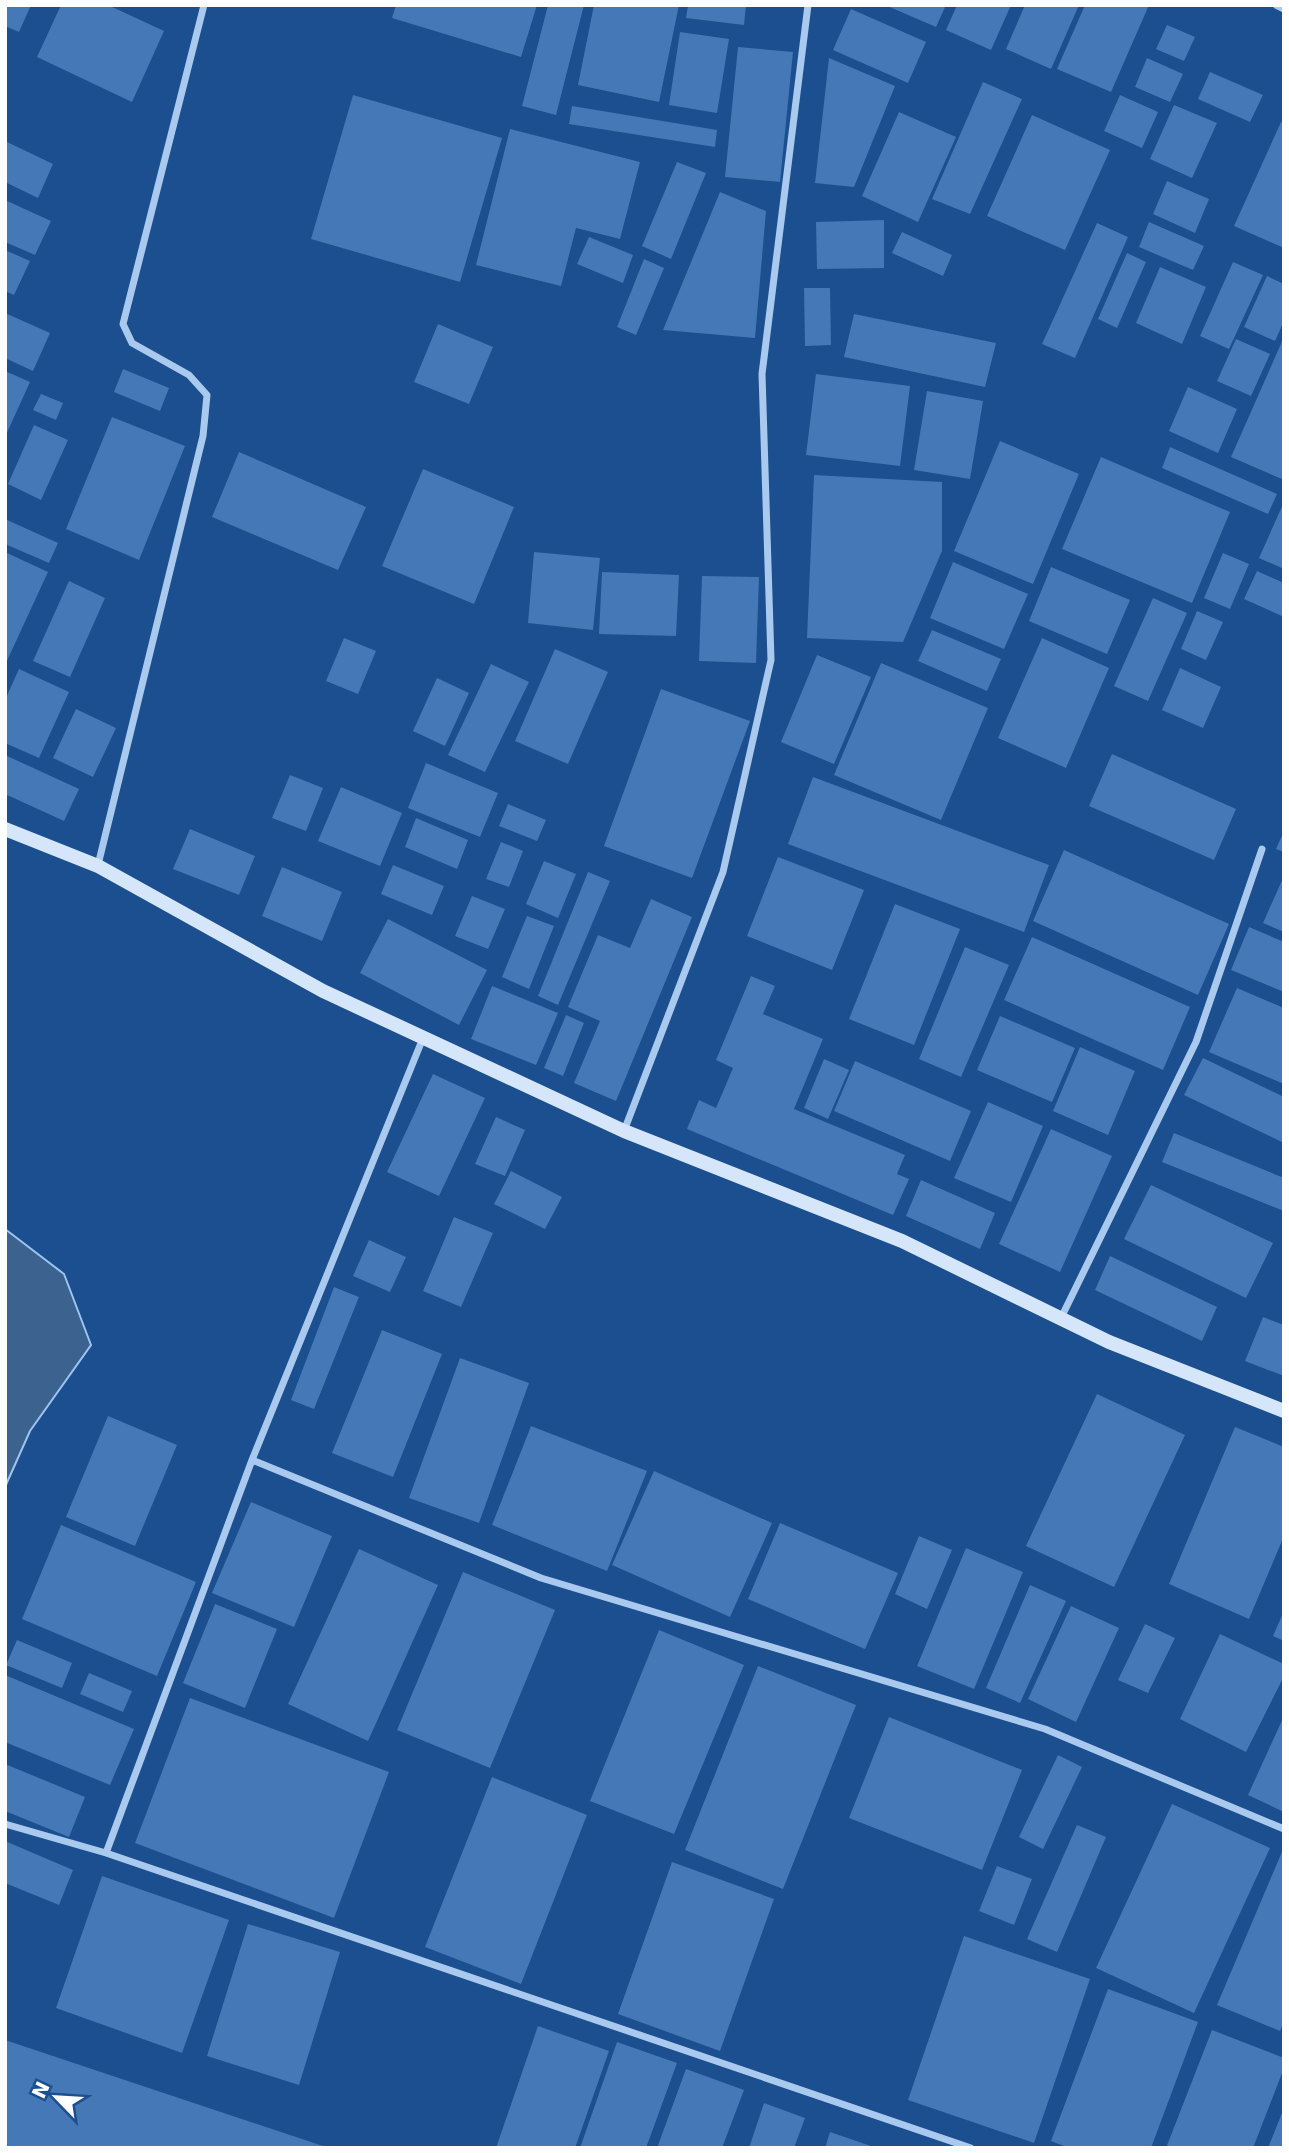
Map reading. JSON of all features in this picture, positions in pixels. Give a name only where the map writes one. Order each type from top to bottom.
[{"type":"street","points":[[98,866],[203,436],[207,395],[189,375],[132,342],[123,324],[204,5]]},
{"type":"street","points":[[624,1131],[723,872],[771,660],[762,374],[808,5]]},
{"type":"street","points":[[1276,5],[1284,9]]},
{"type":"street","points":[[5,829],[98,866],[323,991],[624,1131],[902,1241],[1109,1342],[1284,1411]]},
{"type":"street","points":[[1060,1319],[1196,1042],[1262,849]]},
{"type":"street","points":[[106,1853],[252,1460],[423,1038]]},
{"type":"street","points":[[252,1460],[541,1578],[1045,1729],[1284,1829]]},
{"type":"street","points":[[5,1824],[106,1853],[971,2148]]},
{"type":"water","points":[[5,1229],[64,1274],[91,1345],[30,1431],[5,1487]]},
{"type":"building","points":[[5,5],[31,5],[19,32],[5,26]]},
{"type":"building","points":[[61,5],[108,5],[164,31],[132,102],[37,57]]},
{"type":"building","points":[[396,5],[537,5],[521,57],[392,18]]},
{"type":"building","points":[[548,5],[584,5],[556,115],[522,106]]},
{"type":"building","points":[[594,5],[679,5],[659,102],[578,85]]},
{"type":"building","points":[[688,5],[746,5],[744,25],[686,18]]},
{"type":"building","points":[[885,5],[946,5],[936,27]]},
{"type":"building","points":[[957,5],[1011,5],[991,50],[946,30]]},
{"type":"building","points":[[1025,5],[1079,5],[1051,69],[1006,49]]},
{"type":"building","points":[[1085,5],[1149,5],[1111,92],[1057,69]]},
{"type":"building","points":[[851,9],[926,42],[908,83],[833,50]]},
{"type":"building","points":[[1167,25],[1195,37],[1184,61],[1156,49]]},
{"type":"building","points":[[680,32],[729,39],[717,113],[669,105]]},
{"type":"building","points":[[738,47],[793,52],[780,182],[725,177]]},
{"type":"building","points":[[829,58],[895,86],[854,187],[815,183]]},
{"type":"building","points":[[1147,58],[1183,74],[1170,102],[1135,87]]},
{"type":"building","points":[[1210,72],[1263,95],[1250,122],[1198,99]]},
{"type":"building","points":[[983,82],[1022,99],[970,214],[932,199]]},
{"type":"building","points":[[353,95],[502,138],[460,282],[311,239]]},
{"type":"building","points":[[1120,95],[1158,112],[1142,148],[1104,131]]},
{"type":"building","points":[[1174,105],[1217,123],[1192,178],[1150,159]]},
{"type":"building","points":[[572,106],[717,130],[715,147],[569,124]]},
{"type":"building","points":[[899,112],[956,137],[918,222],[862,196]]},
{"type":"building","points":[[1032,115],[1110,150],[1065,250],[987,216]]},
{"type":"building","points":[[1281,122],[1284,123],[1284,248],[1234,226]]},
{"type":"building","points":[[510,129],[640,162],[620,239],[576,228],[561,286],[476,265]]},
{"type":"building","points":[[5,141],[53,164],[38,198],[5,182]]},
{"type":"building","points":[[677,162],[706,173],[671,259],[642,246]]},
{"type":"building","points":[[1167,181],[1209,199],[1195,233],[1153,214]]},
{"type":"building","points":[[720,192],[766,211],[755,338],[663,330]]},
{"type":"building","points":[[5,200],[51,221],[35,255],[5,242]]},
{"type":"building","points":[[884,220],[884,268],[817,269],[816,222]]},
{"type":"building","points":[[1149,222],[1204,246],[1193,270],[1139,247]]},
{"type":"building","points":[[1097,223],[1128,237],[1075,358],[1042,344]]},
{"type":"building","points":[[902,232],[952,255],[943,276],[892,253]]},
{"type":"building","points":[[589,237],[633,255],[623,283],[577,264]]},
{"type":"building","points":[[5,250],[30,261],[14,295],[5,291]]},
{"type":"building","points":[[1127,253],[1146,262],[1117,328],[1098,319]]},
{"type":"building","points":[[644,259],[664,268],[636,335],[617,327]]},
{"type":"building","points":[[1233,262],[1263,275],[1229,349],[1200,336]]},
{"type":"building","points":[[1160,267],[1206,287],[1182,344],[1136,323]]},
{"type":"building","points":[[1267,276],[1284,284],[1284,321],[1275,341],[1244,327]]},
{"type":"building","points":[[804,288],[830,288],[831,345],[805,346]]},
{"type":"building","points":[[5,313],[50,333],[33,371],[5,358]]},
{"type":"building","points":[[854,314],[996,343],[985,387],[844,357]]},
{"type":"building","points":[[438,324],[493,347],[469,404],[414,382]]},
{"type":"building","points":[[1284,337],[1284,480],[1231,457]]},
{"type":"building","points":[[1236,339],[1270,354],[1251,396],[1217,381]]},
{"type":"building","points":[[123,369],[169,388],[160,411],[114,392]]},
{"type":"building","points":[[5,371],[30,382],[5,437]]},
{"type":"building","points":[[816,374],[910,386],[900,466],[806,455]]},
{"type":"building","points":[[1188,387],[1237,409],[1218,453],[1169,431]]},
{"type":"building","points":[[927,391],[983,401],[970,479],[914,470]]},
{"type":"building","points":[[41,394],[63,403],[56,420],[33,410]]},
{"type":"building","points":[[112,417],[185,446],[139,560],[66,529]]},
{"type":"building","points":[[34,425],[68,440],[41,500],[8,484]]},
{"type":"building","points":[[1000,441],[1079,474],[1033,584],[954,551]]},
{"type":"building","points":[[1170,447],[1277,494],[1268,514],[1162,468]]},
{"type":"building","points":[[239,452],[366,507],[338,570],[212,517]]},
{"type":"building","points":[[1101,457],[1230,512],[1192,603],[1062,549]]},
{"type":"building","points":[[423,469],[514,507],[474,604],[382,566]]},
{"type":"building","points":[[814,475],[942,482],[942,551],[903,642],[807,638]]},
{"type":"building","points":[[1284,502],[1284,569],[1259,558]]},
{"type":"building","points":[[5,519],[58,543],[49,563],[5,544]]},
{"type":"building","points":[[5,552],[48,572],[5,665]]},
{"type":"building","points":[[534,552],[600,558],[593,630],[528,623]]},
{"type":"building","points":[[1223,553],[1249,564],[1230,609],[1204,598]]},
{"type":"building","points":[[953,562],[1028,594],[1004,649],[930,618]]},
{"type":"building","points":[[1051,567],[1130,600],[1107,654],[1029,621]]},
{"type":"building","points":[[1257,571],[1284,583],[1284,617],[1244,599]]},
{"type":"building","points":[[602,572],[679,575],[676,636],[599,634]]},
{"type":"building","points":[[702,576],[759,577],[756,663],[699,661]]},
{"type":"building","points":[[69,581],[105,598],[70,677],[33,661]]},
{"type":"building","points":[[1153,598],[1187,613],[1148,701],[1114,686]]},
{"type":"building","points":[[1197,611],[1223,622],[1206,660],[1181,649]]},
{"type":"building","points":[[932,630],[1001,659],[987,691],[918,661]]},
{"type":"building","points":[[344,638],[376,651],[358,694],[326,681]]},
{"type":"building","points":[[1042,638],[1109,668],[1066,768],[998,738]]},
{"type":"building","points":[[555,649],[608,672],[568,764],[515,741]]},
{"type":"building","points":[[817,655],[871,677],[834,764],[781,742]]},
{"type":"building","points":[[881,663],[988,708],[941,820],[834,775]]},
{"type":"building","points":[[491,664],[529,682],[485,772],[448,755]]},
{"type":"building","points":[[1180,668],[1221,687],[1203,728],[1162,710]]},
{"type":"building","points":[[19,669],[69,692],[39,758],[5,743],[5,700]]},
{"type":"building","points":[[437,678],[469,693],[445,746],[413,731]]},
{"type":"building","points":[[661,689],[750,721],[692,878],[604,846]]},
{"type":"building","points":[[76,709],[116,728],[93,777],[53,758]]},
{"type":"building","points":[[1112,754],[1236,809],[1214,860],[1089,806]]},
{"type":"building","points":[[5,755],[79,789],[64,821],[5,794]]},
{"type":"building","points":[[426,763],[498,793],[480,837],[408,808]]},
{"type":"building","points":[[290,775],[323,788],[306,831],[272,818]]},
{"type":"building","points":[[813,777],[1049,865],[1024,932],[788,844]]},
{"type":"building","points":[[341,787],[402,813],[380,866],[318,841]]},
{"type":"building","points":[[508,804],[546,820],[537,841],[499,826]]},
{"type":"building","points":[[416,818],[468,840],[457,869],[405,847]]},
{"type":"building","points":[[190,829],[255,856],[239,895],[173,869]]},
{"type":"building","points":[[1284,831],[1284,852],[1276,849]]},
{"type":"building","points":[[501,842],[523,851],[509,887],[486,879]]},
{"type":"building","points":[[1064,850],[1229,924],[1198,995],[1033,921]]},
{"type":"building","points":[[778,857],[864,890],[832,970],[747,936]]},
{"type":"building","points":[[544,861],[576,874],[558,918],[526,904]]},
{"type":"building","points":[[393,865],[444,886],[432,915],[381,894]]},
{"type":"building","points":[[282,867],[342,892],[322,941],[262,916]]},
{"type":"building","points":[[588,872],[610,881],[558,1005],[538,996]]},
{"type":"building","points":[[1284,876],[1284,932],[1263,923]]},
{"type":"building","points":[[472,896],[505,909],[488,949],[455,936]]},
{"type":"building","points":[[651,899],[692,917],[616,1101],[574,1083],[600,1021],[568,1007],[598,935],[630,948]]},
{"type":"building","points":[[895,904],[960,929],[914,1045],[849,1019]]},
{"type":"building","points":[[527,916],[554,926],[529,989],[502,977]]},
{"type":"building","points":[[388,919],[487,970],[459,1025],[360,973]]},
{"type":"building","points":[[1249,927],[1284,942],[1284,992],[1231,970]]},
{"type":"building","points":[[1032,937],[1190,1007],[1163,1070],[1004,1000]]},
{"type":"building","points":[[965,947],[1009,965],[961,1077],[919,1059]]},
{"type":"building","points":[[751,976],[775,986],[763,1014],[823,1039],[794,1109],[905,1155],[897,1174],[909,1179],[893,1215],[687,1129],[699,1100],[716,1108],[733,1068],[716,1060]]},
{"type":"building","points":[[492,986],[558,1013],[536,1065],[471,1039]]},
{"type":"building","points":[[1237,988],[1284,1008],[1284,1084],[1209,1052]]},
{"type":"building","points":[[566,1015],[584,1023],[563,1076],[544,1068]]},
{"type":"building","points":[[1000,1016],[1075,1048],[1052,1102],[977,1070]]},
{"type":"building","points":[[1080,1047],[1135,1071],[1108,1135],[1053,1111]]},
{"type":"building","points":[[1203,1058],[1284,1097],[1284,1143],[1184,1095]]},
{"type":"building","points":[[824,1059],[849,1070],[828,1119],[804,1108]]},
{"type":"building","points":[[855,1061],[971,1111],[950,1161],[834,1111]]},
{"type":"building","points":[[433,1074],[485,1098],[439,1196],[387,1172]]},
{"type":"building","points":[[988,1102],[1043,1126],[1011,1202],[954,1178]]},
{"type":"building","points":[[496,1117],[525,1130],[505,1176],[475,1164]]},
{"type":"building","points":[[1051,1129],[1112,1156],[1060,1272],[999,1244]]},
{"type":"building","points":[[1174,1133],[1284,1178],[1284,1211],[1162,1162]]},
{"type":"building","points":[[511,1171],[562,1197],[545,1229],[494,1204]]},
{"type":"building","points":[[921,1180],[995,1213],[980,1249],[906,1216]]},
{"type":"building","points":[[1151,1185],[1273,1243],[1246,1298],[1124,1239]]},
{"type":"building","points":[[454,1217],[493,1233],[461,1307],[423,1291]]},
{"type":"building","points":[[369,1240],[406,1257],[390,1292],[353,1276]]},
{"type":"building","points":[[1110,1256],[1217,1307],[1202,1341],[1095,1290]]},
{"type":"building","points":[[334,1287],[359,1297],[314,1409],[291,1400]]},
{"type":"building","points":[[1263,1317],[1284,1325],[1284,1376],[1245,1361]]},
{"type":"building","points":[[382,1330],[442,1354],[393,1477],[332,1453]]},
{"type":"building","points":[[460,1358],[529,1383],[479,1523],[409,1498]]},
{"type":"building","points":[[1097,1394],[1185,1435],[1114,1587],[1026,1546]]},
{"type":"building","points":[[108,1416],[177,1445],[135,1546],[66,1517]]},
{"type":"building","points":[[531,1426],[647,1471],[607,1571],[492,1525]]},
{"type":"building","points":[[1235,1427],[1284,1447],[1284,1536],[1249,1619],[1169,1584]]},
{"type":"building","points":[[654,1471],[772,1523],[730,1617],[612,1565]]},
{"type":"building","points":[[251,1502],[332,1536],[294,1627],[212,1593]]},
{"type":"building","points":[[780,1523],[898,1573],[865,1649],[748,1599]]},
{"type":"building","points":[[61,1525],[196,1582],[157,1676],[22,1619]]},
{"type":"building","points":[[919,1536],[952,1550],[927,1609],[895,1594]]},
{"type":"building","points":[[966,1548],[1023,1572],[974,1689],[917,1666]]},
{"type":"building","points":[[359,1549],[438,1585],[368,1741],[288,1704]]},
{"type":"building","points":[[463,1572],[555,1610],[490,1768],[397,1730]]},
{"type":"building","points":[[1030,1585],[1066,1601],[1020,1703],[986,1688]]},
{"type":"building","points":[[215,1604],[277,1629],[245,1708],[183,1683]]},
{"type":"building","points":[[1071,1606],[1119,1628],[1076,1722],[1028,1699]]},
{"type":"building","points":[[1284,1611],[1284,1641],[1273,1636]]},
{"type":"building","points":[[1145,1624],[1175,1638],[1148,1693],[1118,1680]]},
{"type":"building","points":[[659,1630],[744,1665],[674,1834],[590,1801]]},
{"type":"building","points":[[1220,1634],[1284,1664],[1284,1676],[1246,1752],[1180,1719]]},
{"type":"building","points":[[17,1640],[72,1663],[62,1688],[6,1665]]},
{"type":"building","points":[[758,1666],[856,1705],[783,1889],[685,1850]]},
{"type":"building","points":[[89,1673],[132,1691],[123,1712],[80,1694]]},
{"type":"building","points":[[5,1675],[134,1729],[110,1785],[5,1742]]},
{"type":"building","points":[[190,1698],[389,1772],[334,1918],[135,1843]]},
{"type":"building","points":[[1284,1716],[1284,1812],[1248,1795]]},
{"type":"building","points":[[889,1717],[1022,1770],[982,1870],[849,1818]]},
{"type":"building","points":[[1058,1755],[1082,1767],[1043,1849],[1019,1837]]},
{"type":"building","points":[[5,1764],[85,1797],[69,1837],[5,1811]]},
{"type":"building","points":[[492,1777],[587,1815],[521,1984],[425,1947]]},
{"type":"building","points":[[1172,1804],[1270,1848],[1194,2013],[1096,1968]]},
{"type":"building","points":[[1077,1825],[1106,1837],[1057,1952],[1027,1939]]},
{"type":"building","points":[[5,1841],[73,1870],[59,1905],[5,1883]]},
{"type":"building","points":[[1284,1847],[1284,2022],[1280,2031],[1217,2005]]},
{"type":"building","points":[[672,1862],[774,1899],[720,2051],[618,2014]]},
{"type":"building","points":[[997,1866],[1032,1879],[1014,1925],[979,1911]]},
{"type":"building","points":[[102,1876],[229,1920],[182,2053],[56,2008]]},
{"type":"building","points":[[248,1924],[340,1952],[299,2085],[207,2056]]},
{"type":"building","points":[[964,1936],[1090,1979],[1034,2143],[908,2100]]},
{"type":"building","points":[[1108,1989],[1198,2022],[1151,2148],[1069,2148],[1051,2141]]},
{"type":"building","points":[[538,2026],[609,2051],[575,2148],[496,2148]]},
{"type":"building","points":[[1212,2030],[1284,2058],[1284,2068],[1253,2148],[1166,2148]]},
{"type":"building","points":[[5,2040],[326,2147],[326,2148],[5,2148]]},
{"type":"building","points":[[617,2042],[677,2063],[646,2148],[580,2148]]},
{"type":"building","points":[[686,2069],[744,2090],[722,2148],[657,2148]]},
{"type":"building","points":[[764,2103],[805,2118],[794,2148],[749,2148]]},
{"type":"building","points":[[1284,2108],[1284,2148],[1268,2148]]},
{"type":"building","points":[[830,2132],[874,2147],[874,2148],[825,2148]]}]
